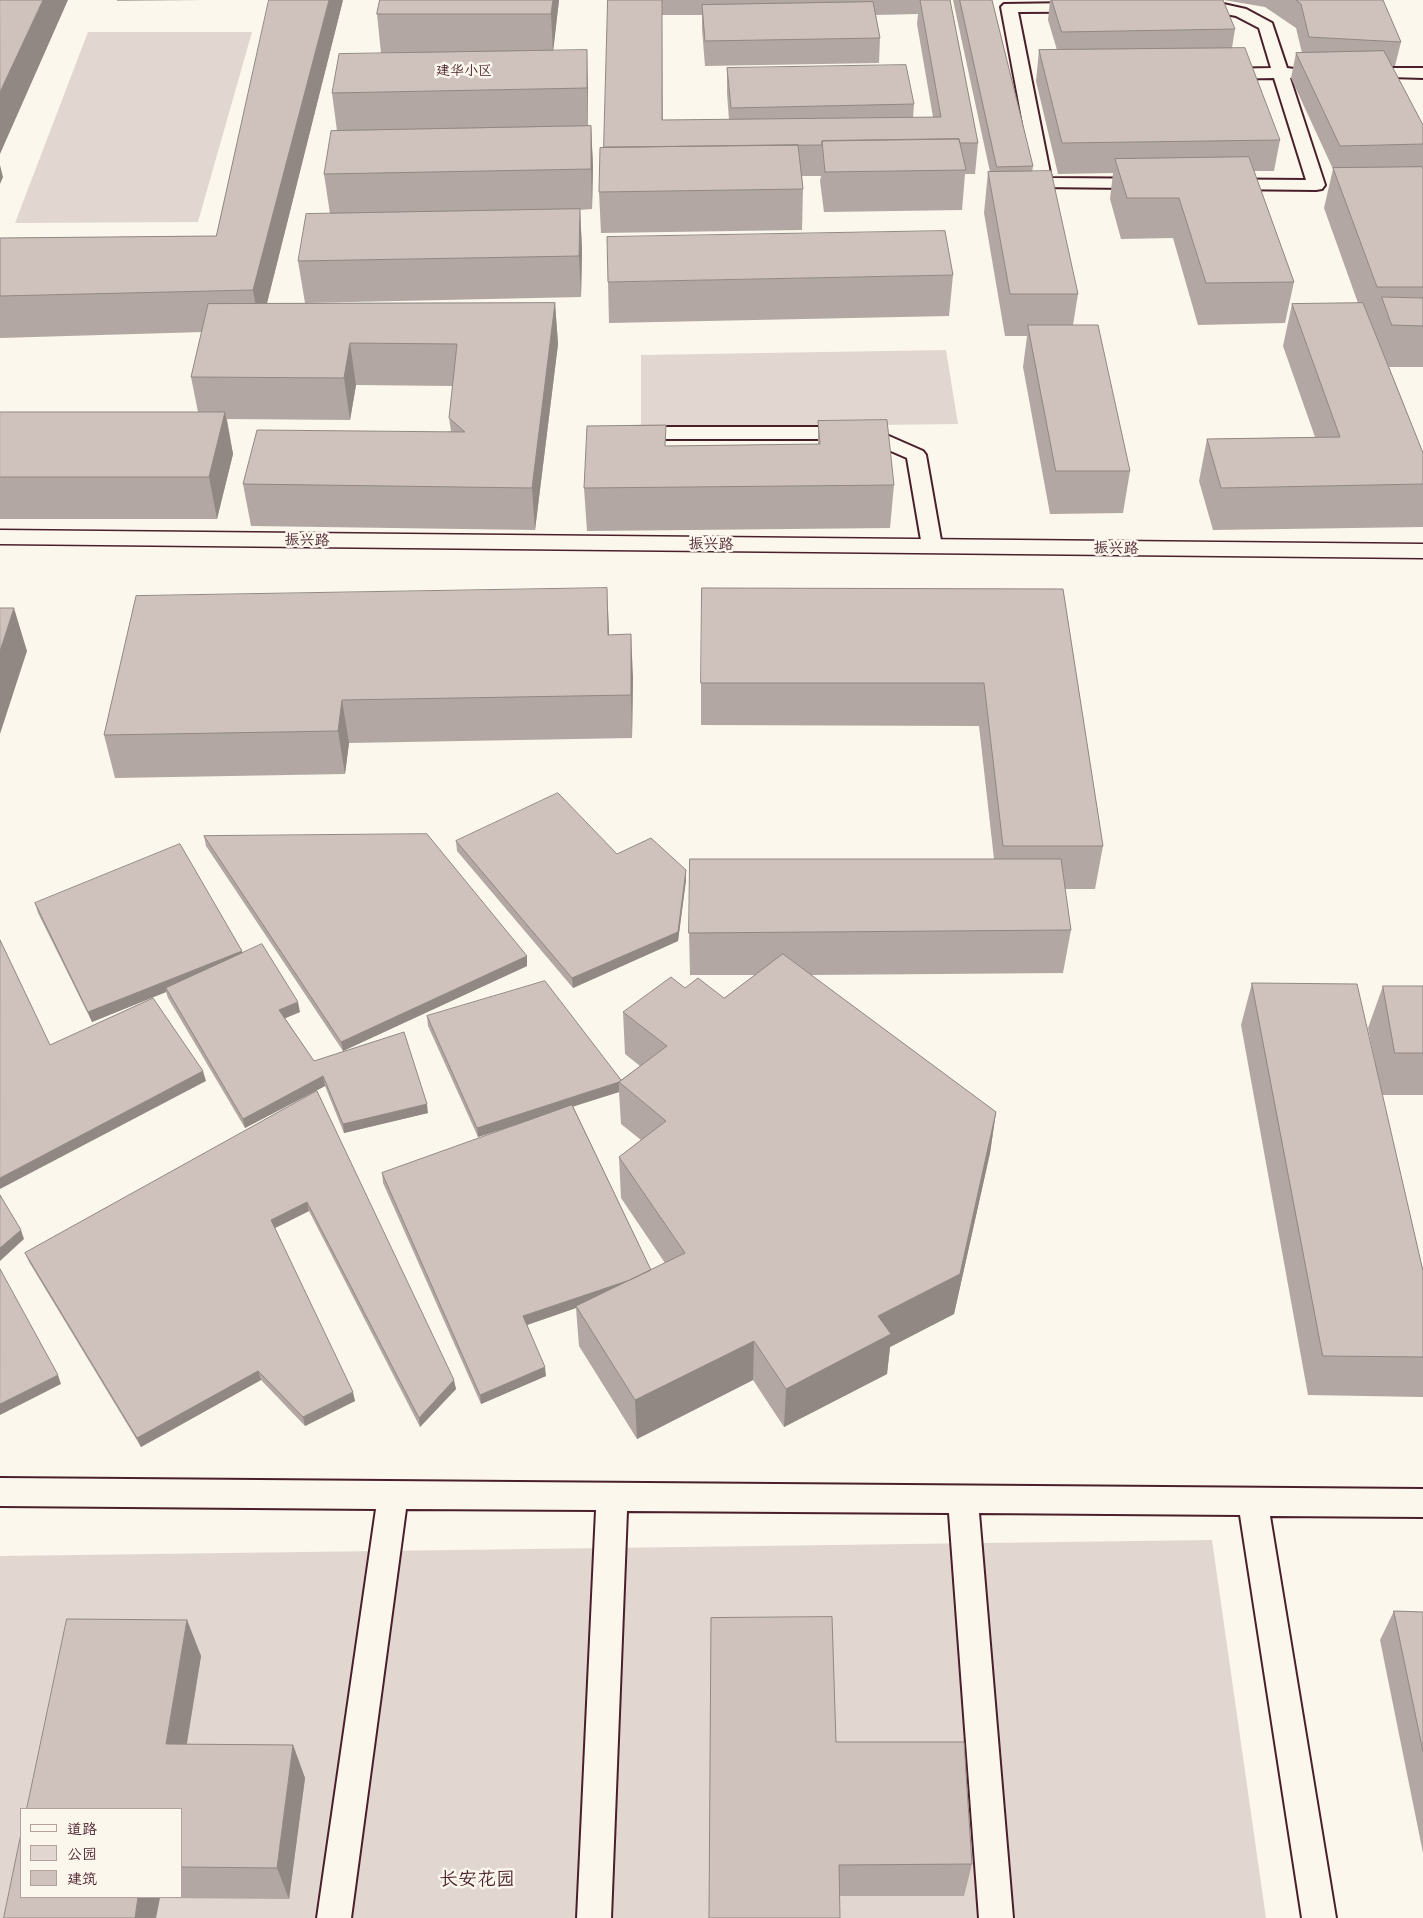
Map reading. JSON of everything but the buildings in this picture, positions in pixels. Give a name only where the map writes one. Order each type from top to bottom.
[{"type":"street","name":"振兴路","points":[[0,537],[1423,551]]},
{"type":"lane","points":[[1008,3],[1210,6],[1241,12],[1266,26],[1280,73],[1316,185],[1043,183],[1008,3]]},
{"type":"lane","points":[[1347,73],[1423,72]]},
{"type":"lane","points":[[1200,74],[1309,73]]},
{"type":"lane","points":[[1021,77],[1041,76]]},
{"type":"lane","points":[[609,433],[866,433],[916,455],[932,546]]},
{"type":"lane","points":[[0,1492],[1423,1503]]},
{"type":"lane","points":[[334,1918],[393,1495]]},
{"type":"lane","points":[[594,1918],[612,1496]]},
{"type":"lane","points":[[963,1499],[996,1918]]},
{"type":"lane","points":[[1254,1502],[1319,1918]]},
{"type":"green space","points":[[88,32],[252,32],[198,222],[15,223]]},
{"type":"green space","points":[[946,350],[958,424],[641,428],[641,355]]},
{"type":"green space","points":[[1212,1540],[1266,1918],[0,1918],[0,1556]]},
{"type":"district","name":"建华小区","points":[[464,71]]},
{"type":"district","name":"长安花园","points":[[477,1879]]}]
